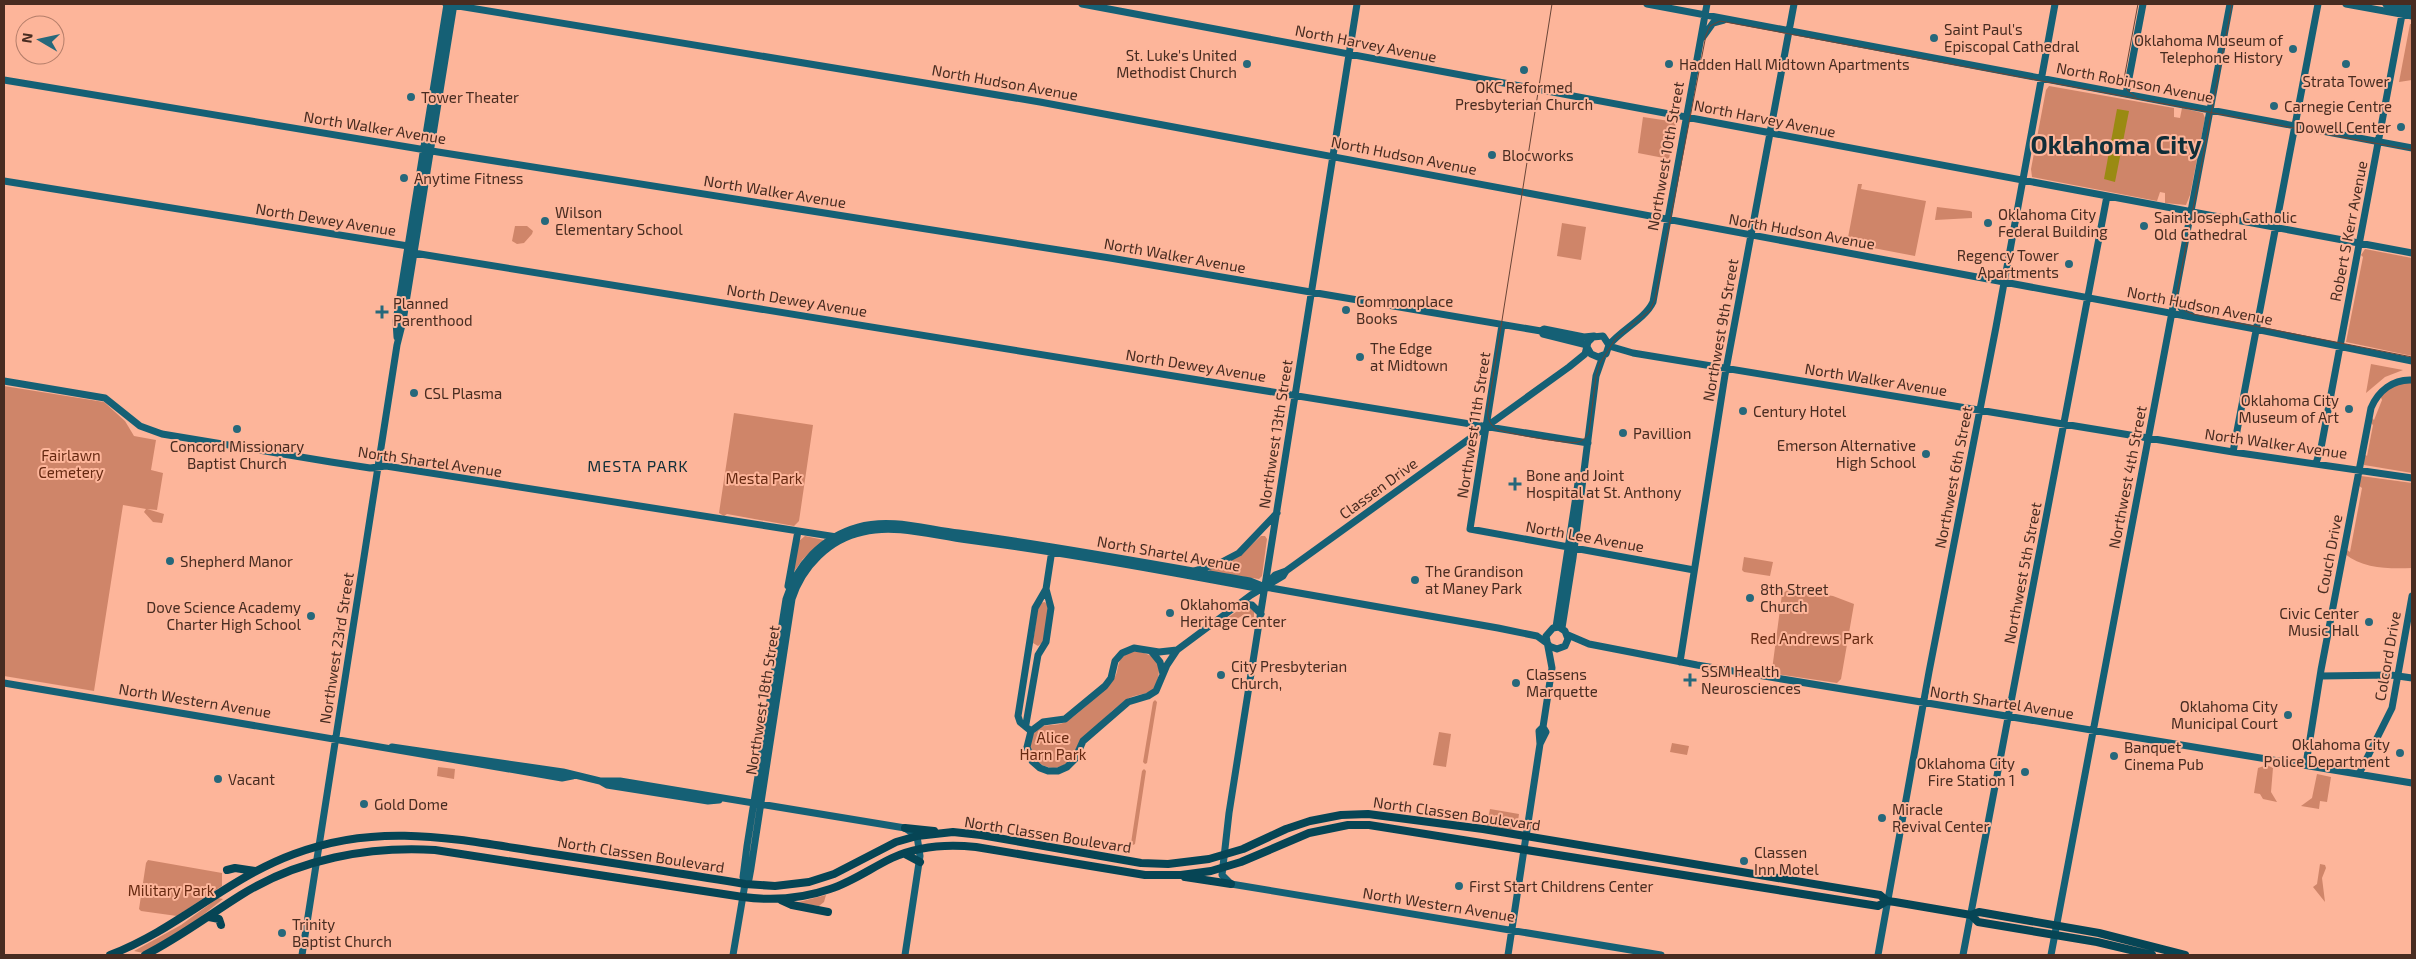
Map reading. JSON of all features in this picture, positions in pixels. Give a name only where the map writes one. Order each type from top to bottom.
[{"type":"main road","name":"North Classen Boulevard","points":[[110,955],[168,928],[255,871],[319,845],[377,835],[430,836],[745,884],[775,886],[809,882],[834,874],[886,846],[917,836],[944,833],[980,834],[1112,858],[1168,864],[1195,862],[1222,855],[1243,849],[1299,824],[1355,814],[1389,816],[1526,836],[1880,895],[1888,901],[1970,915],[1978,922],[2099,933],[2185,955]]},
{"type":"main road","name":"North Classen Boulevard","points":[[145,955],[178,937],[241,895],[272,878],[317,862],[376,851],[434,850],[742,898],[779,900],[797,898],[832,889],[894,857],[947,845],[966,846],[1145,874],[1180,875],[1221,868],[1241,862],[1309,833],[1348,826],[1379,826],[1878,906],[1888,901]]},
{"type":"main road","points":[[905,828],[944,833]]},
{"type":"main road","points":[[905,854],[920,862]]},
{"type":"main road","points":[[1110,869],[1112,858]]},
{"type":"main road","points":[[227,870],[235,868],[255,871]]},
{"type":"main road","points":[[1180,875],[1231,884]]},
{"type":"main road","points":[[779,900],[792,905],[828,912]]},
{"type":"main road","points":[[209,917],[219,919],[221,925]]},
{"type":"main road","name":"North Classen Boulevard","points":[[2056,930],[2152,955]]},
{"type":"street","name":"Northwest 23rd Street","points":[[302,955],[397,345],[414,253],[427,150],[450,4]]},
{"type":"street","name":"North Hudson Avenue","points":[[450,4],[1040,102],[2198,318],[2412,361]]},
{"type":"street","name":"North Harvey Avenue","points":[[1082,4],[2412,254]]},
{"type":"street","name":"Northwest 13th Street","points":[[1221,868],[1261,614],[1263,588],[1277,513],[1357,4]]},
{"type":"street","name":"North Robinson Avenue","points":[[1647,4],[2412,148]]},
{"type":"street","name":"Northwest 10th Street","points":[[1609,346],[1619,333],[1646,312],[1654,299],[1707,4]]},
{"type":"street","name":"Northwest 9th Street","points":[[1680,662],[1726,368],[1794,4]]},
{"type":"street","name":"Northwest 6th Street","points":[[1878,955],[2055,4]]},
{"type":"street","points":[[2126,94],[2143,4]]},
{"type":"street","name":"Northwest 4th Street","points":[[2051,955],[2230,4]]},
{"type":"street","points":[[2233,452],[2318,4]]},
{"type":"street","points":[[2346,4],[2412,9]]},
{"type":"street","points":[[2386,4],[2404,8],[2412,16]]},
{"type":"street","name":"Robert S Kerr Avenue","points":[[2316,463],[2319,457],[2404,8]]},
{"type":"street","points":[[1700,41],[1712,23],[1728,19]]},
{"type":"street","name":"North Walker Avenue","points":[[4,80],[427,150],[1066,251],[1502,325],[1541,331],[1544,329],[1584,337],[1597,336]]},
{"type":"street","name":"Northwest 23rd Street","points":[[397,345],[396,321],[408,246],[427,150]]},
{"type":"street","name":"North Dewey Avenue","points":[[4,181],[408,246],[414,253],[1586,442]]},
{"type":"street","name":"Northwest 5th Street","points":[[1963,955],[2107,196]]},
{"type":"street","points":[[2176,294],[2181,308],[2198,318]]},
{"type":"street","points":[[1586,442],[1593,356],[1587,346],[1597,336],[1611,334],[1646,312]]},
{"type":"street","name":"Northwest 11th Street","points":[[1470,529],[1502,325]]},
{"type":"street","name":"North Walker Avenue","points":[[1541,331],[1543,334],[1587,346]]},
{"type":"street","points":[[1508,955],[1540,744],[1539,731],[1543,726],[1552,668],[1546,636],[1556,629],[1571,548],[1596,376],[1609,346],[1606,338],[1597,336]]},
{"type":"street","name":"Classen Drive","points":[[1031,731],[1027,747],[1032,761],[1044,770],[1061,770],[1073,762],[1083,741],[1128,702],[1148,696],[1156,691],[1177,650],[1241,603],[1283,576],[1286,571],[1582,356],[1587,346]]},
{"type":"street","name":"North Walker Avenue","points":[[1609,346],[1633,353]]},
{"type":"street","name":"North Walker Avenue","points":[[1604,355],[1613,352],[1633,353],[2233,452],[2412,478]]},
{"type":"street","points":[[1593,356],[1604,355]]},
{"type":"street","name":"Classen Drive","points":[[1486,426],[1505,419],[1593,356]]},
{"type":"street","name":"Couch Drive","points":[[2306,764],[2358,470],[2372,408],[2377,396],[2385,389],[2396,383],[2412,380]]},
{"type":"street","name":"North Shartel Avenue","points":[[4,381],[105,398],[140,426],[155,433],[331,462],[378,467],[388,466],[835,537],[843,538],[871,530],[895,530],[1052,550],[1185,576],[1498,628],[1537,636],[1548,645],[1563,647],[1589,644]]},
{"type":"street","points":[[1185,576],[1220,563],[1239,553],[1277,513]]},
{"type":"street","name":"North Shartel Avenue","points":[[835,537],[868,525],[896,524],[1258,583],[1263,588]]},
{"type":"street","name":"North Lee Avenue","points":[[1470,529],[1694,570]]},
{"type":"street","points":[[786,599],[798,531]]},
{"type":"street","name":"Northwest 18th Street","points":[[733,955],[742,898],[745,884],[749,878],[752,838],[786,599],[800,569],[814,553],[835,537]]},
{"type":"street","name":"Northwest 18th Street","points":[[757,805],[794,595],[802,577],[812,563],[843,538]]},
{"type":"street","points":[[1052,550],[1046,589],[1035,608],[1018,716],[1020,722],[1026,724],[1031,731],[1043,722],[1064,719],[1105,686],[1111,678],[1115,661],[1122,653],[1134,648],[1162,652],[1177,650]]},
{"type":"street","points":[[1269,562],[1276,569],[1286,571],[1284,583],[1288,592]]},
{"type":"street","points":[[1237,585],[1243,592],[1241,603],[1252,605],[1261,614]]},
{"type":"street","points":[[1026,724],[1041,650],[1046,642],[1051,608],[1046,589]]},
{"type":"street","name":"Colcord Drive","points":[[2359,774],[2388,718],[2396,696],[2412,596]]},
{"type":"street","name":"North Shartel Avenue","points":[[1498,628],[1537,632],[1556,629]]},
{"type":"street","points":[[1552,668],[1568,635],[1556,629]]},
{"type":"street","name":"North Shartel Avenue","points":[[1568,635],[1589,644],[1680,662],[2412,783]]},
{"type":"street","points":[[1029,648],[1041,650]]},
{"type":"street","points":[[1150,651],[1160,662],[1163,675]]},
{"type":"street","points":[[2321,676],[2399,676],[2412,678]]},
{"type":"street","name":"North Western Avenue","points":[[4,683],[562,778],[572,776],[600,781],[607,785],[708,800],[721,799],[905,828],[917,836]]},
{"type":"street","points":[[905,955],[920,862],[917,836]]},
{"type":"street","points":[[1221,868],[1223,878],[1231,884]]},
{"type":"street","name":"North Western Avenue","points":[[1231,884],[1661,955]]},
{"type":"green space","points":[[2410,24],[2412,24],[2412,80],[2399,82]]},
{"type":"green space","points":[[2049,86],[2174,108],[2174,117],[2180,118],[2182,108],[2203,113],[2205,118],[2190,195],[2186,205],[2165,203],[2165,193],[2160,192],[2157,201],[2032,177],[2031,169],[2046,90]]},
{"type":"green space","points":[[1643,117],[1676,122],[1669,159],[1638,153]]},
{"type":"green space","points":[[1858,184],[1862,184],[1861,189],[1926,201],[1915,256],[1847,243]]},
{"type":"green space","points":[[1937,207],[1970,211],[1972,212],[1972,218],[1935,220]]},
{"type":"green space","points":[[1562,223],[1586,227],[1581,260],[1557,256]]},
{"type":"green space","points":[[515,226],[527,226],[533,231],[524,243],[517,244],[512,241]]},
{"type":"green space","points":[[2365,249],[2412,258],[2412,356],[2346,342],[2363,257],[2361,255]]},
{"type":"green space","points":[[2371,364],[2403,370],[2385,377],[2366,393]]},
{"type":"green space","points":[[2412,382],[2412,473],[2364,465],[2364,454],[2367,456],[2373,425],[2370,422],[2371,417],[2374,420],[2382,400],[2380,395],[2397,384]]},
{"type":"green space","name":"Fairlawn Cemetery","points":[[4,386],[104,402],[125,421],[134,436],[156,440],[151,470],[163,473],[157,510],[147,509],[164,514],[162,523],[153,522],[144,512],[146,509],[123,505],[94,691],[4,676]]},
{"type":"green space","name":"Mesta Park","points":[[734,413],[813,425],[799,521],[794,526],[727,514],[724,516],[719,513]]},
{"type":"green space","points":[[2361,476],[2412,483],[2412,568],[2377,567],[2360,563],[2345,554],[2347,550],[2350,552],[2362,488],[2358,485]]},
{"type":"green space","points":[[805,536],[824,540],[803,559],[793,573],[799,541]]},
{"type":"green space","points":[[1261,536],[1265,536],[1267,539],[1262,576],[1259,579],[1209,572],[1210,569],[1225,564],[1237,556]]},
{"type":"green space","points":[[1744,557],[1773,562],[1770,576],[1744,572],[1742,570]]},
{"type":"green space","name":"Red Andrews Park","points":[[1789,589],[1833,596],[1854,604],[1841,679],[1837,683],[1777,674],[1772,670],[1782,594]]},
{"type":"green space","points":[[1045,602],[1049,607],[1043,642],[1038,646],[1033,643],[1038,606],[1040,603]]},
{"type":"green space","points":[[1245,606],[1254,609],[1254,622],[1250,623],[1251,615],[1245,614],[1230,623],[1224,620]]},
{"type":"green space","name":"Alice Harn Park","points":[[1133,651],[1149,655],[1157,662],[1159,674],[1154,689],[1129,698],[1117,707],[1080,741],[1072,758],[1067,763],[1051,768],[1037,761],[1030,749],[1030,741],[1037,729],[1061,724],[1075,715],[1111,682],[1122,658]]},
{"type":"green space","points":[[1155,700],[1157,702],[1147,763],[1145,764],[1143,762],[1153,702]]},
{"type":"green space","points":[[1439,732],[1451,734],[1446,767],[1433,765]]},
{"type":"green space","points":[[1672,743],[1689,746],[1687,755],[1670,752]]},
{"type":"green space","points":[[2267,765],[2273,768],[2271,792],[2277,802],[2263,799],[2260,794],[2254,793],[2258,768]]},
{"type":"green space","points":[[438,767],[455,769],[454,779],[437,776]]},
{"type":"green space","points":[[1144,769],[1146,771],[1135,844],[1133,845],[1131,843],[1142,771]]},
{"type":"green space","points":[[2317,774],[2331,777],[2327,802],[2320,801],[2319,809],[2301,806],[2312,798]]},
{"type":"green space","points":[[1490,809],[1519,814],[1517,828],[1511,830],[1487,826]]},
{"type":"green space","name":"Military Park","points":[[148,860],[222,873],[222,886],[177,916],[141,911],[139,909]]},
{"type":"green space","points":[[2320,864],[2325,865],[2326,868],[2322,878],[2325,902],[2313,887],[2317,884]]},
{"type":"green space","points":[[826,895],[824,902],[819,906],[795,903]]},
{"type":"green space","points":[[218,898],[223,899],[193,923],[143,953],[134,951],[181,925]]},
{"type":"shaded area","points":[[2117,109],[2129,111],[2115,182],[2104,179]]},
{"type":"tram line","points":[[1552,4],[1488,412],[1490,423],[1497,429],[1537,438],[1573,442],[1583,440],[1587,436],[1589,433],[1596,376],[1600,363],[1616,338],[1650,310],[1655,299],[1706,35],[1710,26],[1720,21],[2412,150]]},
{"type":"tram line","points":[[2136,97],[2127,90],[2124,79],[2138,4]]},
{"type":"tram line","points":[[2232,4],[2177,293],[2179,304],[2183,309],[2193,314],[2412,357]]},
{"type":"place","name":"Saint Paul's Episcopal Cathedral","points":[[1934,38]]},
{"type":"place","name":"Oklahoma Museum of Telephone History","points":[[2293,49]]},
{"type":"place","name":"St. Luke's United Methodist Church","points":[[1247,64]]},
{"type":"place","name":"Hadden Hall Midtown Apartments","points":[[1669,64]]},
{"type":"place","name":"Strata Tower","points":[[2346,64]]},
{"type":"place","name":"OKC Reformed Presbyterian Church","points":[[1524,70]]},
{"type":"place","name":"Tower Theater","points":[[411,97]]},
{"type":"place","name":"Carnegie Centre","points":[[2274,106]]},
{"type":"place","name":"Dowell Center","points":[[2401,127]]},
{"type":"place","name":"Blocworks","points":[[1492,155]]},
{"type":"place","name":"Anytime Fitness","points":[[404,178]]},
{"type":"place","name":"Wilson Elementary School","points":[[545,221]]},
{"type":"place","name":"Oklahoma City Federal Building","points":[[1988,223]]},
{"type":"place","name":"Saint Joseph Catholic Old Cathedral","points":[[2144,226]]},
{"type":"place","name":"Regency Tower Apartments","points":[[2069,264]]},
{"type":"place","name":"Commonplace Books","points":[[1346,310]]},
{"type":"place","name":"Planned Parenthood","points":[[382,312]]},
{"type":"place","name":"The Edge at Midtown","points":[[1360,357]]},
{"type":"place","name":"CSL Plasma","points":[[414,393]]},
{"type":"place","name":"Oklahoma City Museum of Art","points":[[2349,409]]},
{"type":"place","name":"Century Hotel","points":[[1743,411]]},
{"type":"place","name":"Concord Missionary Baptist Church","points":[[237,429]]},
{"type":"place","name":"Pavillion","points":[[1623,433]]},
{"type":"place","name":"Emerson Alternative High School","points":[[1926,454]]},
{"type":"place","name":"Bone and Joint Hospital at St. Anthony","points":[[1515,484]]},
{"type":"place","name":"Shepherd Manor","points":[[170,561]]},
{"type":"place","name":"The Grandison at Maney Park","points":[[1415,580]]},
{"type":"place","name":"8th Street Church","points":[[1750,598]]},
{"type":"place","name":"Oklahoma Heritage Center","points":[[1170,613]]},
{"type":"place","name":"Dove Science Academy Charter High School","points":[[311,616]]},
{"type":"place","name":"Civic Center Music Hall","points":[[2369,622]]},
{"type":"place","name":"City Presbyterian Church,","points":[[1221,675]]},
{"type":"place","name":"SSM Health Neurosciences","points":[[1690,680]]},
{"type":"place","name":"Classens Marquette","points":[[1516,683]]},
{"type":"place","name":"Oklahoma City Municipal Court","points":[[2288,715]]},
{"type":"place","name":"Oklahoma City Police Department","points":[[2400,753]]},
{"type":"place","name":"Banquet Cinema Pub","points":[[2114,756]]},
{"type":"place","name":"Oklahoma City Fire Station 1","points":[[2025,772]]},
{"type":"place","name":"Vacant","points":[[218,779]]},
{"type":"place","name":"Gold Dome","points":[[364,804]]},
{"type":"place","name":"Miracle Revival Center","points":[[1882,818]]},
{"type":"place","name":"Classen Inn Motel","points":[[1744,861]]},
{"type":"place","name":"First Start Childrens Center","points":[[1459,886]]},
{"type":"place","name":"Trinity Baptist Church","points":[[282,933]]},
{"type":"district","name":"Oklahoma City","points":[[2116,144]]},
{"type":"district","name":"MESTA PARK","points":[[638,465]]}]
